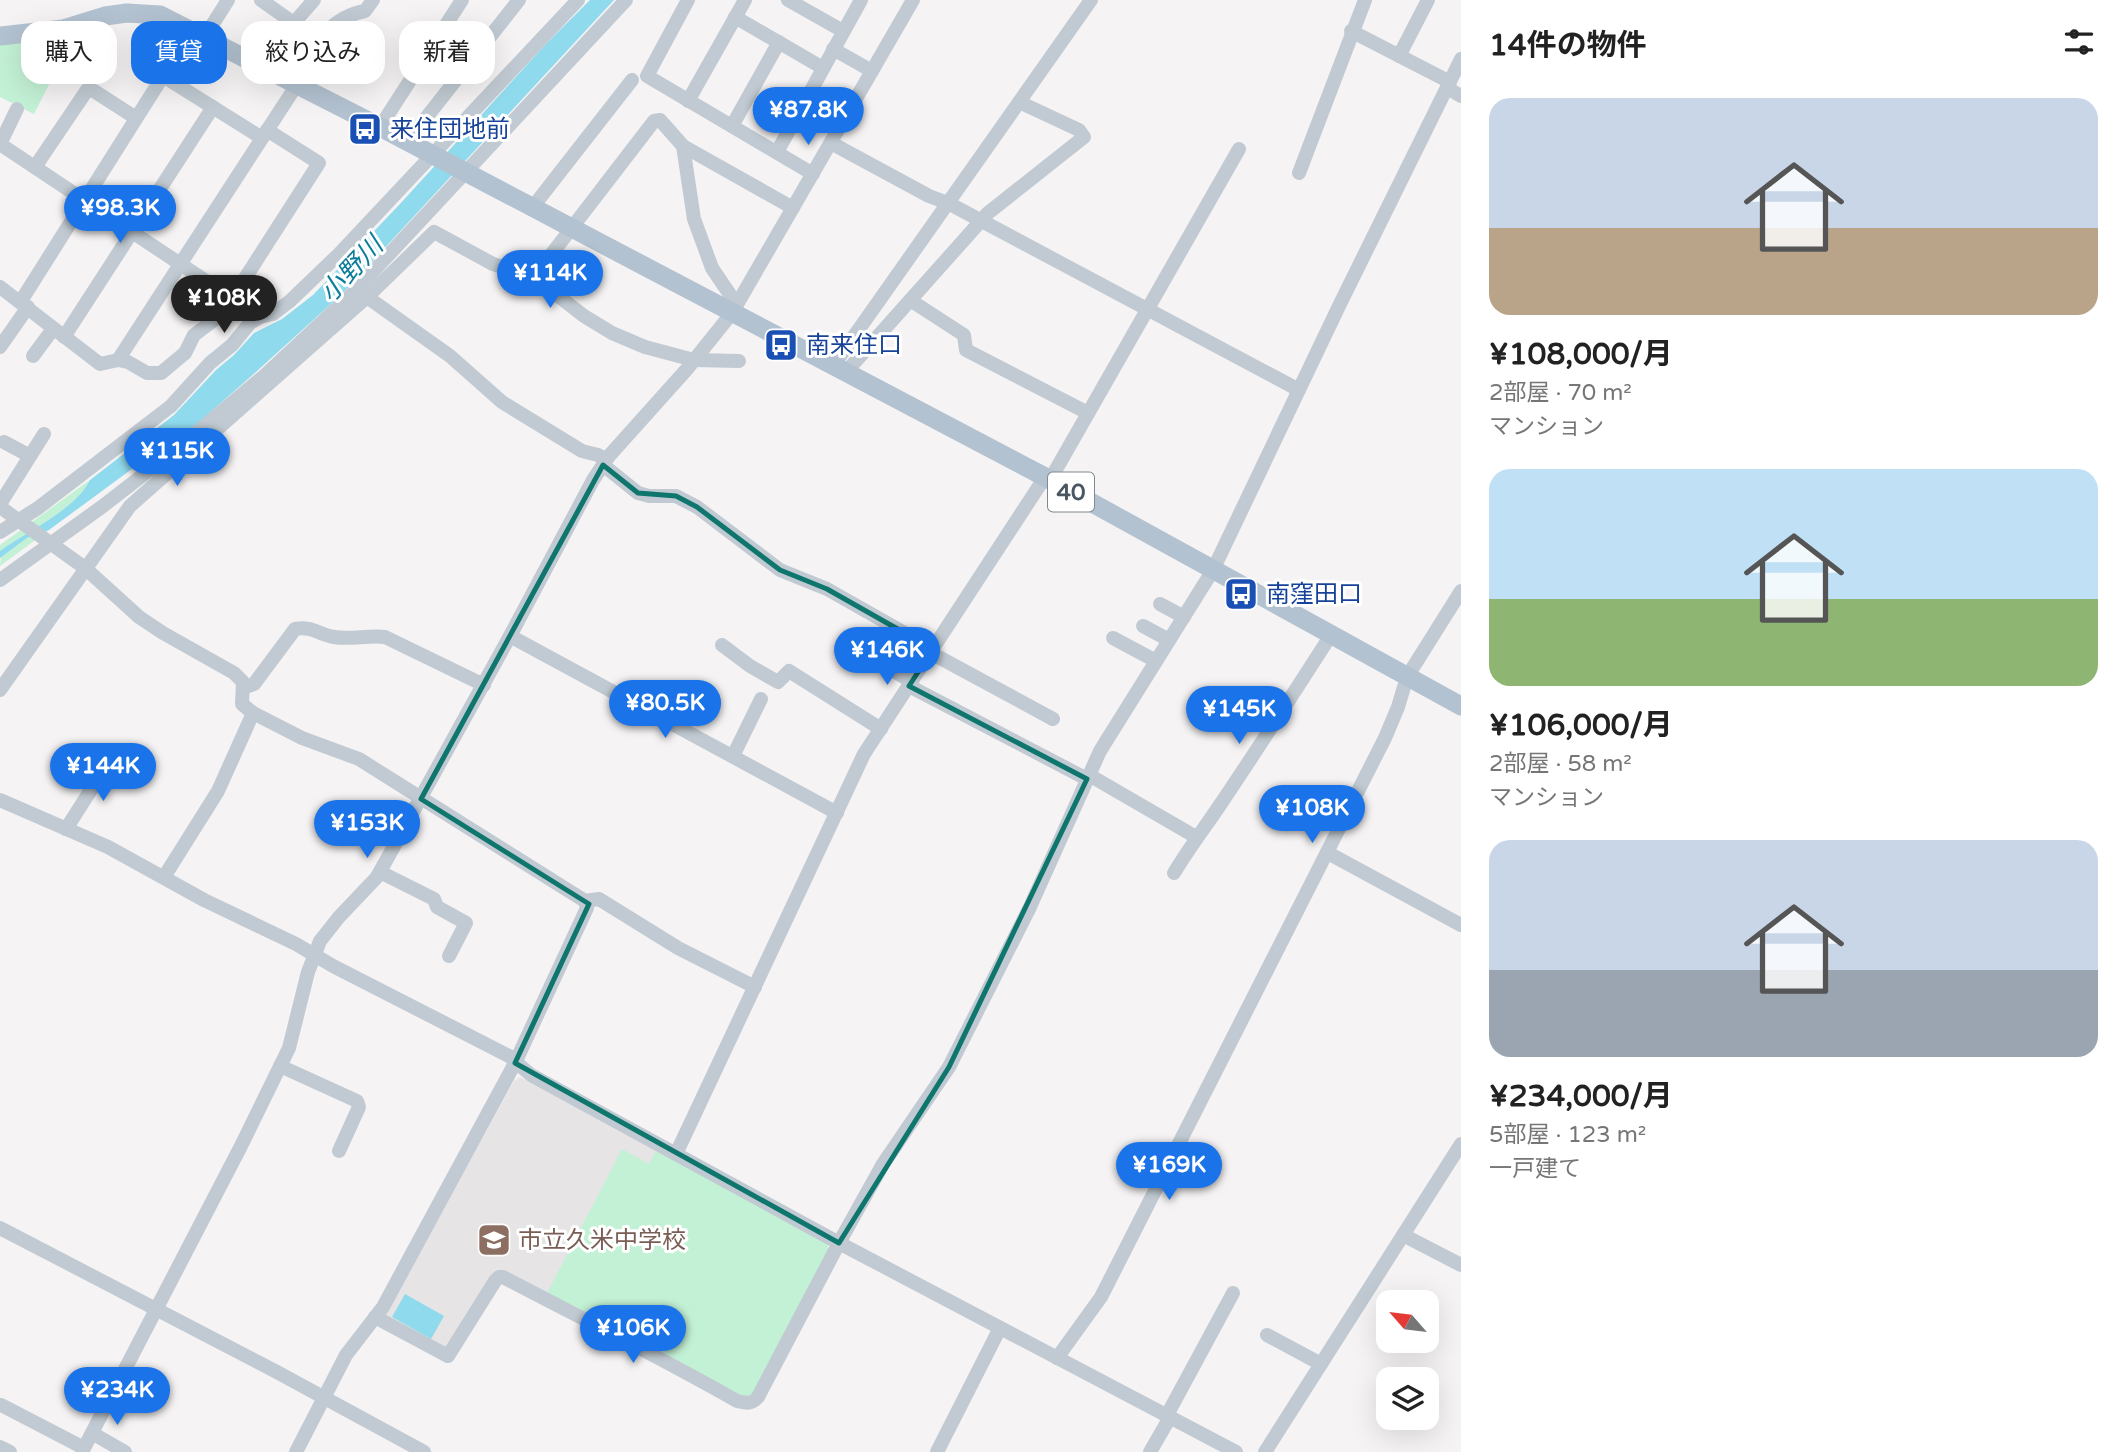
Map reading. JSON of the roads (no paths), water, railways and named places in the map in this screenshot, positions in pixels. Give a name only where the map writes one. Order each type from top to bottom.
[{"type":"main road","name":"40","points":[[0,36],[63,29],[128,6],[171,21]]},
{"type":"main road","name":"40","points":[[227,50],[571,228],[735,309],[839,369],[1047,479],[1461,706]]},
{"type":"street","points":[[215,21],[228,0]]},
{"type":"street","points":[[261,0],[289,21]]},
{"type":"street","points":[[296,21],[314,0]]},
{"type":"street","points":[[337,21],[353,13],[366,11],[373,0]]},
{"type":"street","points":[[380,127],[462,0]]},
{"type":"street","points":[[407,142],[519,0]]},
{"type":"street","points":[[0,532],[38,508],[171,406],[210,363],[232,345],[250,323],[273,314],[290,301],[434,156],[578,0]]},
{"type":"street","points":[[0,580],[183,444],[264,376],[353,293],[626,0]]},
{"type":"street","points":[[688,0],[647,76],[813,173]]},
{"type":"street","points":[[688,100],[745,0]]},
{"type":"street","points":[[776,152],[861,0]]},
{"type":"street","points":[[1,1405],[83,1450],[242,1146],[289,1048],[315,955],[329,928],[380,872],[604,463],[735,309],[913,0]]},
{"type":"street","points":[[839,369],[948,203],[1091,0]]},
{"type":"street","points":[[1299,173],[1365,0]]},
{"type":"street","points":[[1399,56],[1428,0]]},
{"type":"street","points":[[797,2],[843,32]]},
{"type":"street","points":[[735,17],[823,68]]},
{"type":"street","points":[[1351,32],[1399,56],[1448,85],[1461,96]]},
{"type":"street","points":[[732,126],[779,42]]},
{"type":"street","points":[[833,49],[872,71]]},
{"type":"street","points":[[375,1317],[448,1356],[495,1281],[503,1277],[621,1340],[669,1362],[737,1401],[747,1404],[758,1397],[884,1164],[949,1067],[1030,907],[1100,751],[1213,570],[1461,59]]},
{"type":"street","points":[[0,287],[24,304],[100,364],[118,360],[128,362],[148,373],[161,373],[185,353],[194,335],[230,308],[240,286],[319,163],[212,107],[163,76],[83,199],[24,304],[0,347]]},
{"type":"street","points":[[533,208],[632,79]]},
{"type":"street","points":[[118,360],[295,85]]},
{"type":"street","points":[[35,167],[87,90],[136,118]]},
{"type":"street","points":[[839,369],[910,300],[981,221],[1084,137],[1079,130],[1019,102]]},
{"type":"street","points":[[33,356],[59,333],[132,232],[212,107]]},
{"type":"street","points":[[17,109],[0,144],[260,317]]},
{"type":"street","points":[[534,277],[654,121],[660,120],[683,146],[793,208]]},
{"type":"street","points":[[831,143],[1299,390]]},
{"type":"street","points":[[683,146],[694,219],[712,268],[735,309]]},
{"type":"street","points":[[676,1154],[864,754],[1088,413],[1239,149]]},
{"type":"street","points":[[0,691],[130,506],[367,297],[434,232],[493,264],[534,277],[599,327],[645,347],[694,360],[738,362]]},
{"type":"street","points":[[367,297],[450,356],[502,402],[582,451],[598,455],[638,493],[649,496],[676,496],[697,507],[780,570],[827,589],[1053,719]]},
{"type":"street","points":[[910,300],[964,335],[966,350],[1088,413]]},
{"type":"street","points":[[44,434],[0,506],[85,568],[155,628],[234,673],[243,682],[242,704],[253,713],[314,744],[359,759],[585,901],[587,908],[515,1063],[383,1307],[346,1354],[296,1452]]},
{"type":"street","points":[[4,442],[30,456]]},
{"type":"street","points":[[1057,1358],[1101,1297],[1385,738],[1407,677],[1461,591]]},
{"type":"street","points":[[1160,604],[1184,617]]},
{"type":"street","points":[[1143,626],[1169,640]]},
{"type":"street","points":[[243,688],[254,684],[295,629],[306,627],[342,638],[369,635],[385,637],[484,685]]},
{"type":"street","points":[[1174,873],[1331,635]]},
{"type":"street","points":[[510,636],[837,813]]},
{"type":"street","points":[[1113,638],[1156,661]]},
{"type":"street","points":[[722,645],[750,666],[779,682],[789,671],[881,729]]},
{"type":"street","points":[[881,663],[910,684],[1196,837]]},
{"type":"street","points":[[733,756],[761,699]]},
{"type":"street","points":[[164,877],[218,791],[253,713]]},
{"type":"street","points":[[66,829],[93,785],[113,761]]},
{"type":"street","points":[[0,800],[108,847],[204,900],[509,1056],[531,1076],[839,1243],[1236,1452]]},
{"type":"street","points":[[1328,853],[1461,925]]},
{"type":"street","points":[[380,872],[434,899],[438,907],[466,923],[449,956]]},
{"type":"street","points":[[585,901],[598,898],[678,948],[755,988]]},
{"type":"street","points":[[280,1066],[357,1101],[359,1107],[339,1151]]},
{"type":"street","points":[[1265,1452],[1461,1144]]},
{"type":"street","points":[[0,1228],[424,1452]]},
{"type":"street","points":[[1403,1235],[1461,1265]]},
{"type":"street","points":[[1150,1452],[1233,1293]]},
{"type":"street","points":[[937,1452],[1000,1328]]},
{"type":"street","points":[[1267,1335],[1321,1364]]},
{"type":"street","points":[[92,1433],[125,1452]]},
{"type":"street","points":[[0,1447],[10,1452]]},
{"type":"water","name":"小野川","points":[[590,0],[614,0],[343,293],[190,430],[49,530],[27,538],[0,558],[0,551],[62,510],[83,491],[90,480],[174,415],[254,333],[282,319],[313,295]]},
{"type":"water","points":[[405,1294],[444,1316],[431,1339],[392,1317]]},
{"type":"place","name":"来住団地前","points":[[365,129]]},
{"type":"place","name":"南来住口","points":[[781,345]]},
{"type":"place","name":"南窪田口","points":[[1241,594]]},
{"type":"place","name":"市立久米中学校","points":[[494,1240]]}]
